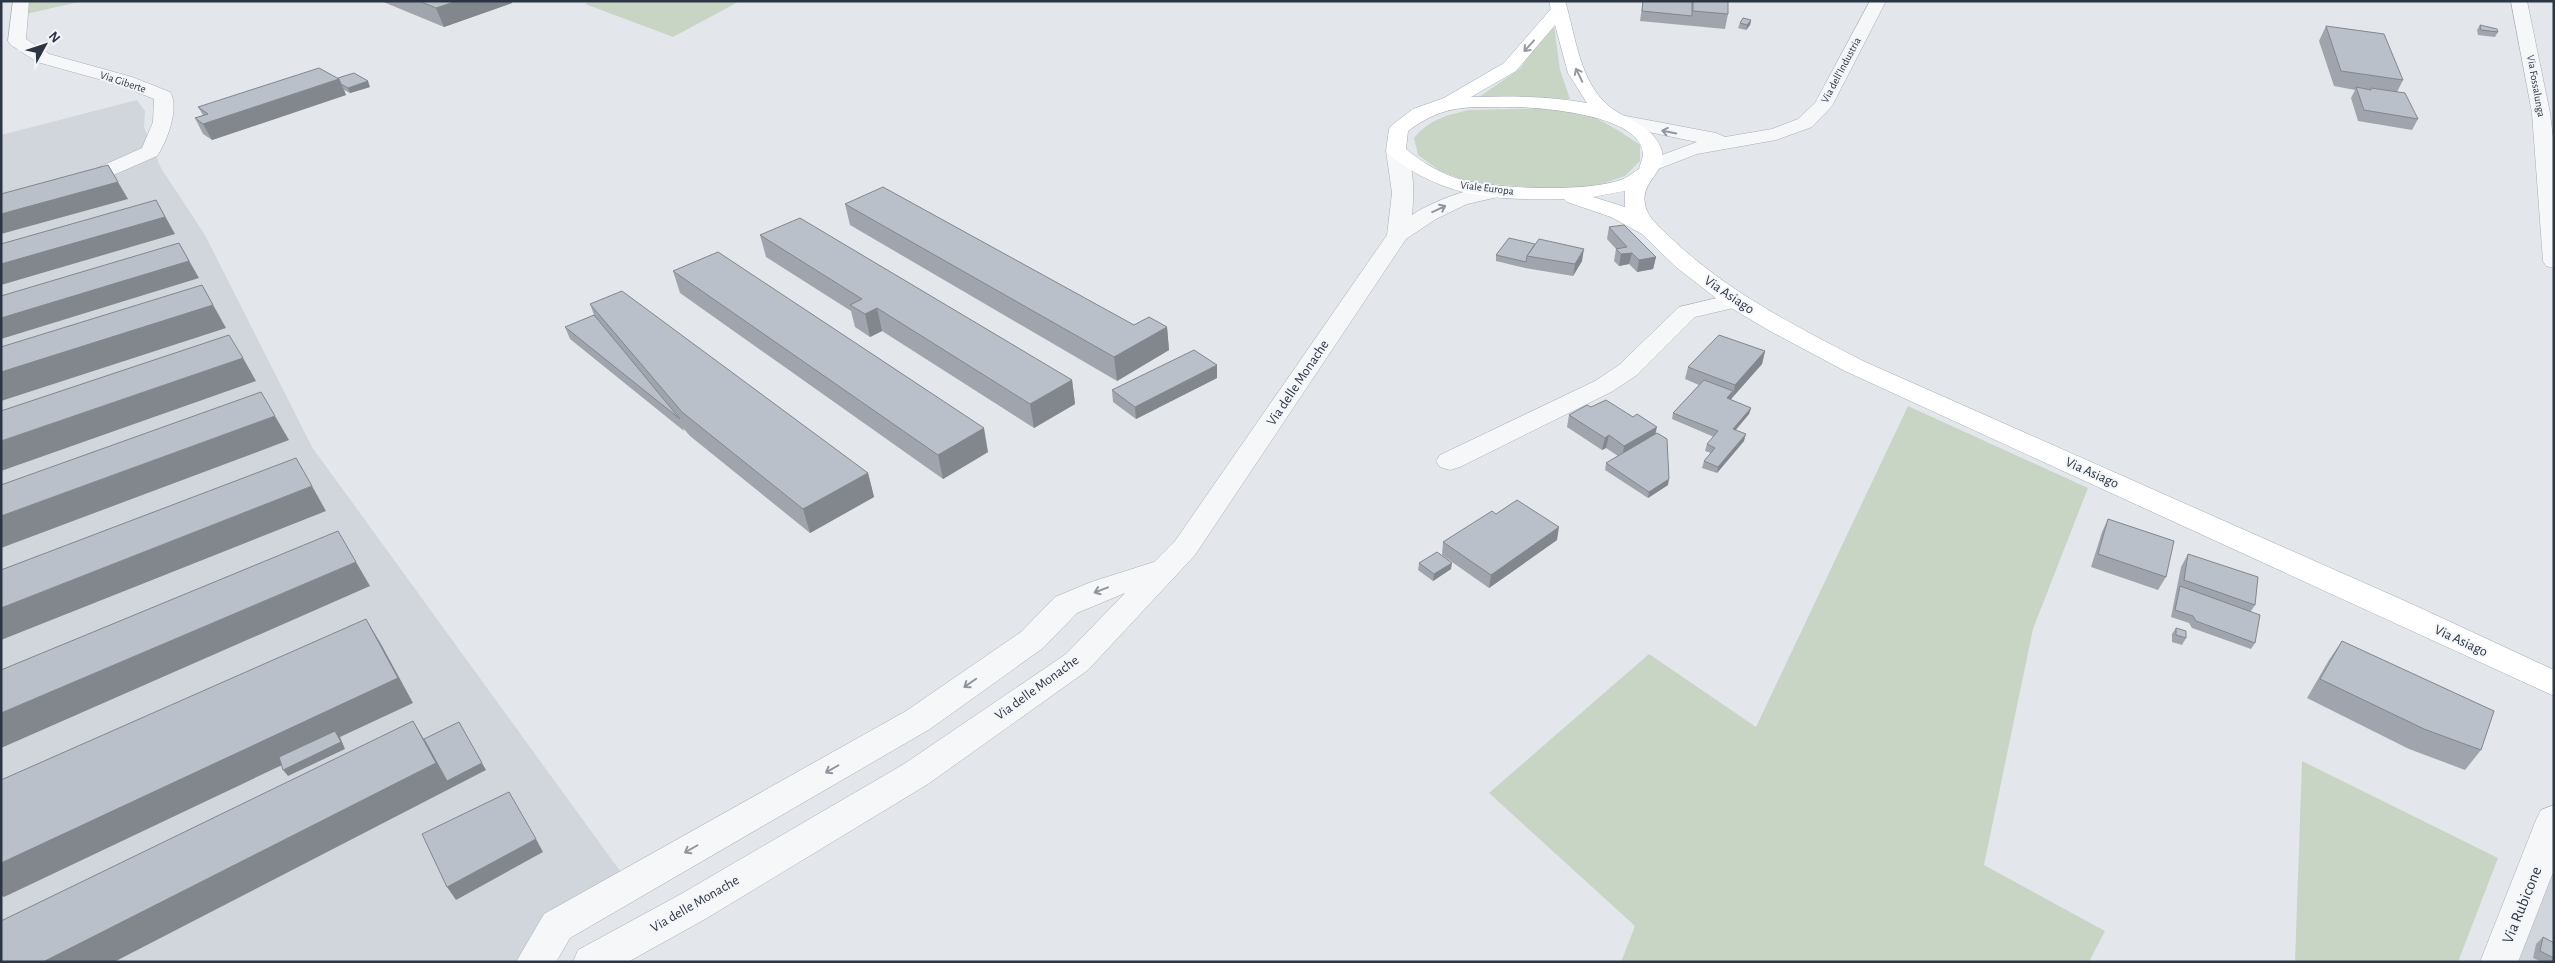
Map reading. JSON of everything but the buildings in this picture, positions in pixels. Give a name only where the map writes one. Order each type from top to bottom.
[{"type":"main road","points":[[1396,151],[1399,129],[1420,113],[1446,103],[1510,67],[1559,5]]},
{"type":"main road","points":[[1559,5],[1573,62],[1588,93],[1607,113]]},
{"type":"main road","points":[[1446,103],[1489,101],[1552,104],[1607,113],[1626,122],[1647,140],[1653,156],[1653,165],[1638,181],[1633,193],[1637,213],[1651,230]]},
{"type":"main road","name":"Viale Europa","points":[[1396,151],[1427,175],[1462,186],[1500,191],[1592,192],[1638,181]]},
{"type":"main road","points":[[1543,192],[1601,205],[1636,220],[1651,230]]},
{"type":"main road","name":"Via Asiago","points":[[1651,230],[1684,265],[1734,301],[1854,366],[2403,613],[2554,684]]},
{"type":"street","name":"Via Giberte","points":[[21,1],[17,42],[43,58],[126,81],[163,96],[163,122],[150,152],[102,173]]},
{"type":"street","name":"Via dell'Industria","points":[[1653,165],[1692,149],[1776,134],[1805,124],[1823,106],[1878,1]]},
{"type":"street","name":"Via Fossalunga","points":[[2520,1],[2541,113],[2554,261]]},
{"type":"street","name":"Via dell'Industria","points":[[1626,122],[1703,138],[1735,140]]},
{"type":"street","points":[[1396,151],[1402,172],[1403,196],[1403,212],[1398,235]]},
{"type":"street","points":[[1398,235],[1428,214],[1462,199],[1500,191]]},
{"type":"street","name":"Via delle Monache","points":[[592,962],[694,906],[916,774],[1077,662],[1185,548],[1398,235]]},
{"type":"street","points":[[1450,461],[1604,386],[1628,370],[1687,312],[1734,301]]},
{"type":"street","points":[[535,962],[557,926],[918,720],[1032,640],[1066,605],[1102,589],[1164,570]]},
{"type":"street","name":"Via Rubicone","points":[[2499,962],[2554,820]]},
{"type":"shaded area","points":[[137,100],[145,111],[144,127],[161,168],[205,235],[312,447],[639,897],[515,962],[1,962],[1,135]]},
{"type":"shaded area","points":[[2554,830],[2554,962],[2511,962]]},
{"type":"green space","points":[[23,1],[83,1],[26,14]]},
{"type":"green space","points":[[591,1],[740,1],[673,37],[585,4]]},
{"type":"green space","points":[[1553,18],[1560,70],[1570,99],[1479,97],[1521,68],[1546,23]]},
{"type":"green space","points":[[1545,109],[1561,110],[1589,116],[1609,125],[1640,145],[1640,161],[1625,176],[1596,186],[1551,189],[1468,182],[1440,171],[1418,155],[1414,138],[1438,119],[1469,110]]},
{"type":"green space","points":[[1908,406],[2088,488],[2033,629],[1984,865],[2105,931],[2089,962],[1621,962],[1635,926],[1489,793],[1649,654],[1756,727]]},
{"type":"green space","points":[[2302,761],[2498,858],[2458,962],[2295,962]]}]
